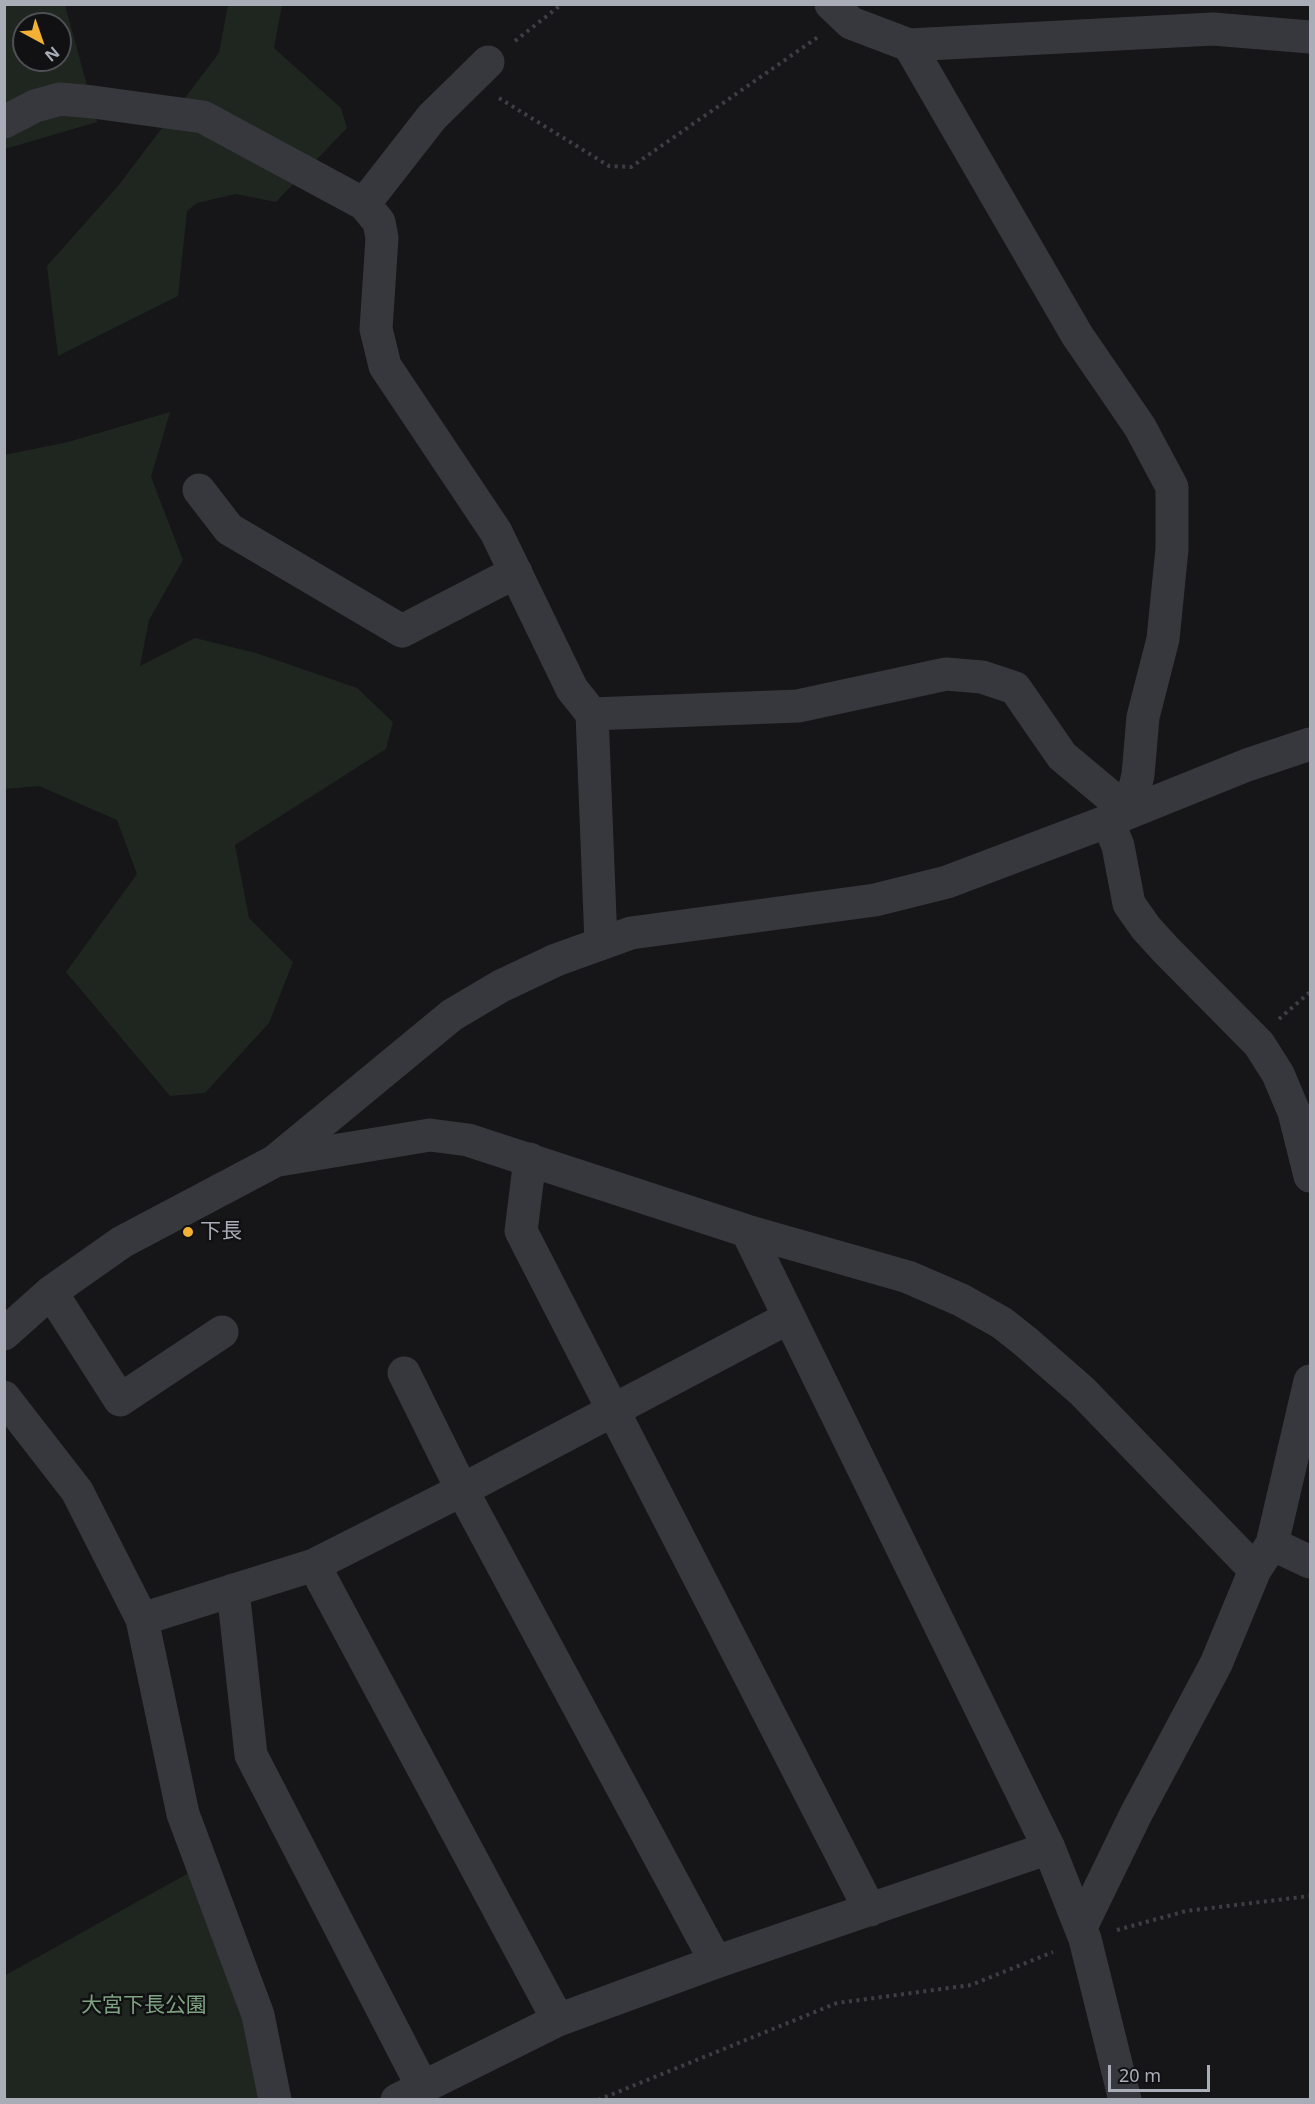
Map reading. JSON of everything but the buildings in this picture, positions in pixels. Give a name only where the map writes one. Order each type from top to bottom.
[{"type":"street","points":[[838,11],[851,23],[909,45],[1213,29],[1311,37]]},
{"type":"street","points":[[909,45],[1077,335],[1140,427],[1172,487],[1172,549],[1163,639],[1143,717],[1138,775],[1119,816],[1118,846],[1130,904],[1146,928],[1259,1044],[1278,1074],[1294,1112],[1311,1176]]},
{"type":"street","points":[[364,204],[432,117],[479,71]]},
{"type":"street","points":[[4,122],[35,106],[60,99],[203,117],[364,204],[379,222],[382,238],[376,329],[385,366],[496,532],[572,689],[592,714],[601,943]]},
{"type":"street","points":[[198,490],[229,529],[402,631],[516,572]]},
{"type":"street","points":[[592,714],[798,706],[946,674],[982,677],[1015,688],[1062,756],[1119,816]]},
{"type":"street","points":[[4,1334],[51,1292],[123,1242],[275,1161],[453,1015],[501,986],[556,960],[631,933],[875,900],[946,882],[1247,765],[1311,744]]},
{"type":"street","points":[[275,1161],[430,1135],[468,1140],[747,1231],[908,1277],[961,1300],[1002,1323],[1082,1391],[1264,1557],[1311,1562]]},
{"type":"street","points":[[530,1159],[521,1231],[870,1910]]},
{"type":"street","points":[[747,1231],[1049,1848],[1083,1933],[1125,2100]]},
{"type":"street","points":[[51,1292],[120,1400],[222,1332]]},
{"type":"street","points":[[142,1618],[314,1564],[462,1490],[788,1318]]},
{"type":"street","points":[[404,1373],[462,1490],[716,1962]]},
{"type":"street","points":[[1083,1933],[1136,1814],[1216,1664],[1264,1557],[1311,1381]]},
{"type":"street","points":[[4,1397],[77,1491],[142,1618],[183,1814],[258,2015],[275,2100]]},
{"type":"street","points":[[314,1564],[558,2020]]},
{"type":"street","points":[[233,1590],[251,1755],[409,2093],[558,2020],[716,1962],[1049,1848]]},
{"type":"path","points":[[562,4],[479,71],[609,166],[631,167],[838,11]]},
{"type":"path","points":[[597,2100],[837,2003],[972,1985],[1083,1933],[1186,1911],[1311,1896]]},
{"type":"green space","points":[[4,5],[65,5],[67,12],[12,12],[12,72],[72,72],[72,31],[97,122],[5,149]]},
{"type":"green space","points":[[228,5],[282,5],[274,48],[341,108],[347,128],[276,202],[236,194],[197,203],[187,211],[178,296],[58,356],[47,266],[118,186],[219,53]]},
{"type":"green space","points":[[170,412],[151,477],[183,560],[149,620],[140,666],[195,638],[256,653],[357,688],[393,722],[386,749],[235,845],[249,918],[293,962],[269,1023],[205,1093],[170,1096],[66,972],[137,874],[117,820],[39,786],[5,789],[4,455],[68,442]]},
{"type":"green space","name":"大宮下長公園","points":[[194,1870],[247,2007],[258,2099],[5,2099],[4,1976]]},
{"type":"place","name":"下長","points":[[188,1232]]}]
